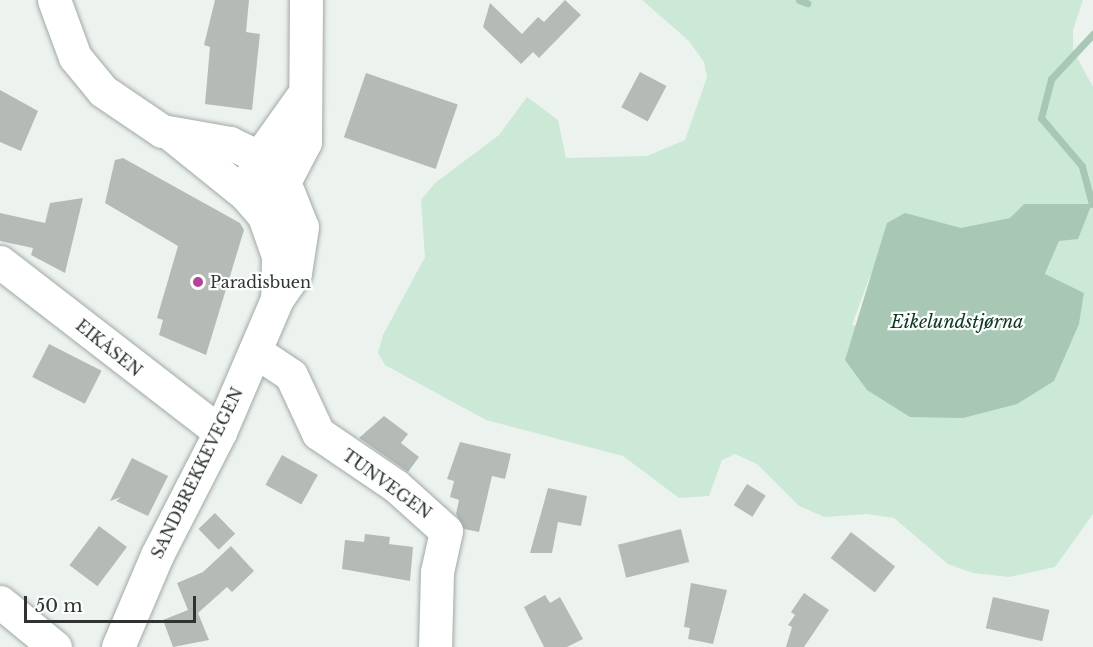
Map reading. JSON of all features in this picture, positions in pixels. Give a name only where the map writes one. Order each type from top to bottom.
[{"type":"street","points":[[54,0],[75,57],[103,91],[138,118],[172,135],[246,195],[272,234],[278,256],[277,299]]},
{"type":"street","points":[[246,195],[284,182],[305,142],[304,94],[308,44],[306,0]]},
{"type":"street","points":[[246,195],[259,157],[304,94]]},
{"type":"street","points":[[172,135],[230,143],[259,157],[284,182],[302,226],[301,250],[295,273],[277,299]]},
{"type":"street","name":"EIKÅSEN","points":[[0,262],[220,432]]},
{"type":"street","name":"SANDBREKKEVEGEN","points":[[118,647],[157,555],[220,432],[277,299]]},
{"type":"street","name":"TUNVEGEN","points":[[255,351],[291,375],[318,433],[396,486],[446,531],[437,572],[435,647]]},
{"type":"street","points":[[0,602],[55,647]]},
{"type":"shaded area","points":[[642,0],[1083,0],[1073,30],[1073,50],[1093,87],[1093,514],[1055,567],[1009,577],[973,573],[948,564],[894,518],[867,514],[825,517],[799,506],[757,464],[735,454],[722,460],[709,496],[679,498],[623,456],[486,420],[385,365],[378,353],[383,335],[425,257],[421,200],[435,183],[499,135],[527,97],[558,120],[566,158],[647,156],[685,140],[707,77],[704,62],[689,41]],"holes":[[[1024,204],[1092,205],[1078,238],[1059,241],[1045,275],[1084,293],[1079,324],[1067,347],[852,325],[870,276],[961,229],[1010,218]]]},
{"type":"water","name":"Eikelundstjørna","points":[[1024,204],[1092,204],[1078,239],[1059,241],[1045,274],[1084,293],[1079,324],[1054,381],[1017,404],[963,418],[910,417],[867,390],[845,360],[887,223],[905,213],[961,228],[1010,218]]},
{"type":"building","points":[[215,0],[249,0],[246,32],[260,34],[252,110],[205,104],[210,47],[204,45]]},
{"type":"building","points":[[565,0],[581,15],[539,58],[533,52],[521,64],[483,27],[490,3],[522,34],[538,17],[544,22]]},
{"type":"building","points":[[640,72],[666,86],[648,121],[621,107]]},
{"type":"building","points":[[366,73],[458,105],[436,169],[344,137]]},
{"type":"building","points":[[0,90],[38,111],[21,151],[0,142]]},
{"type":"building","name":"Paradisbuen","points":[[123,158],[240,223],[244,230],[206,355],[159,335],[163,320],[157,318],[178,246],[105,203],[115,160]]},
{"type":"building","points":[[83,198],[65,273],[31,255],[33,248],[0,241],[0,213],[45,223],[50,203]]},
{"type":"building","points":[[49,344],[102,371],[85,404],[32,377]]},
{"type":"building","points":[[384,416],[408,434],[401,443],[419,457],[408,472],[359,438]]},
{"type":"building","points":[[460,442],[511,454],[505,479],[492,476],[479,532],[464,529],[456,514],[459,500],[450,497],[454,481],[447,479]]},
{"type":"building","points":[[282,455],[318,475],[301,505],[266,485]]},
{"type":"building","points":[[132,458],[168,476],[148,516],[116,501],[121,497],[110,501]]},
{"type":"building","points":[[747,484],[766,496],[752,517],[734,505]]},
{"type":"building","points":[[548,488],[587,496],[581,526],[558,522],[552,553],[530,553]]},
{"type":"building","points":[[215,513],[235,534],[219,550],[198,529]]},
{"type":"building","points":[[99,526],[127,547],[97,586],[70,565]]},
{"type":"building","points":[[681,529],[689,562],[626,578],[618,545]]},
{"type":"building","points":[[851,532],[895,566],[875,592],[831,558]]},
{"type":"building","points":[[365,534],[390,537],[389,544],[413,547],[410,581],[342,569],[345,540],[364,542]]},
{"type":"building","points":[[231,546],[254,571],[232,592],[227,587],[198,613],[209,640],[173,647],[163,620],[188,610],[177,583],[203,572]]},
{"type":"building","points":[[691,583],[727,590],[713,644],[688,639],[690,628],[684,627]]},
{"type":"building","points":[[804,593],[829,610],[804,647],[786,647],[792,627],[788,625],[795,615],[791,612]]},
{"type":"building","points":[[545,595],[550,603],[560,597],[583,639],[567,647],[544,647],[524,607]]},
{"type":"building","points":[[993,597],[1050,610],[1042,641],[986,628]]},
{"type":"waterway","points":[[799,0],[807,3]]},
{"type":"waterway","points":[[1092,204],[1082,166],[1041,118],[1051,79],[1093,34]]},
{"type":"place","name":"Paradisbuen","points":[[198,282]]}]
